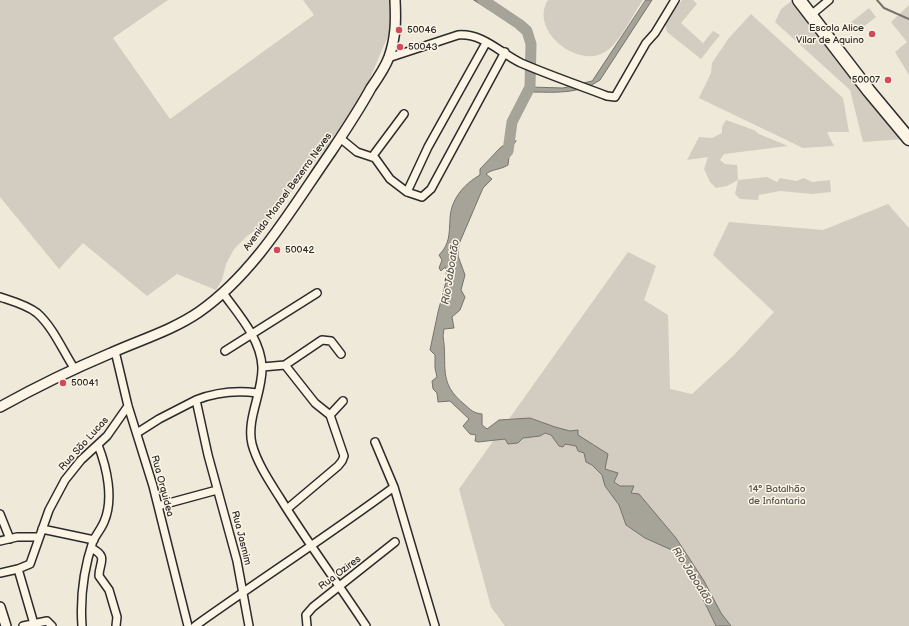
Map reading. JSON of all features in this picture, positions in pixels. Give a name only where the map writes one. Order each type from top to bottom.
[{"type":"main road","points":[[799,0],[869,91],[909,139]]},
{"type":"street","name":"Avenida Manoel Bezerra Neves","points":[[0,407],[74,368],[178,324],[198,313],[223,293],[268,242],[340,138],[388,58],[394,39],[396,24],[395,0]]},
{"type":"street","points":[[388,58],[458,35],[472,36],[505,52],[520,62],[596,92],[615,97],[646,44],[675,0]]},
{"type":"street","points":[[811,15],[829,0]]},
{"type":"street","points":[[407,192],[424,153],[486,42]]},
{"type":"street","points":[[340,138],[357,152],[372,157],[381,165],[390,179],[407,192],[422,197],[431,189],[505,52]]},
{"type":"street","points":[[372,157],[404,114]]},
{"type":"street","points":[[223,293],[252,335],[260,355],[262,367],[252,429],[252,443],[262,467],[310,547],[339,585],[366,626]]},
{"type":"street","points":[[225,351],[317,293]]},
{"type":"street","points":[[0,297],[37,313],[50,330],[74,368]]},
{"type":"street","points":[[262,367],[285,365],[322,340],[331,341],[341,354]]},
{"type":"street","name":"Rua Orquidea","points":[[115,351],[128,406],[158,506],[188,626]]},
{"type":"street","points":[[285,365],[315,403],[330,416],[344,456],[338,466],[287,509]]},
{"type":"street","points":[[137,433],[173,411],[210,395],[230,391],[257,393]]},
{"type":"street","name":"Rua Jasmim","points":[[196,400],[216,490],[230,530],[249,626]]},
{"type":"street","points":[[330,416],[342,401]]},
{"type":"street","name":"Rua São Lucas","points":[[18,569],[30,564],[42,529],[65,480],[81,460],[98,445],[113,428],[128,406]]},
{"type":"street","points":[[375,442],[394,487],[435,626]]},
{"type":"street","points":[[82,626],[83,589],[94,540],[104,522],[108,503],[108,477],[98,445]]},
{"type":"street","points":[[196,626],[394,487]]},
{"type":"street","points":[[158,506],[216,490]]},
{"type":"street","points":[[0,514],[10,539]]},
{"type":"street","points":[[42,529],[94,540]]},
{"type":"street","points":[[0,541],[39,537]]},
{"type":"street","name":"Rua Ozires","points":[[307,626],[306,614],[339,585],[395,542]]},
{"type":"street","points":[[92,548],[100,552],[102,558],[99,576],[108,590],[117,617],[116,626]]},
{"type":"street","points":[[0,572],[18,569],[34,624]]},
{"type":"street","points":[[0,607],[6,626]]},
{"type":"street","points":[[24,626],[47,621],[52,626]]},
{"type":"green space","points":[[0,0],[168,0],[113,38],[170,119],[314,15],[303,0],[391,0],[390,31],[352,121],[319,156],[269,221],[247,236],[234,249],[226,264],[222,280],[216,290],[177,274],[147,296],[83,243],[59,269],[0,197]]},
{"type":"green space","points":[[548,0],[643,0],[626,28],[610,48],[605,52],[594,56],[582,55],[570,51],[559,44],[550,34],[545,23],[544,12]]},
{"type":"green space","points":[[682,0],[693,0],[697,4],[681,23],[703,43],[713,31],[720,35],[701,59],[667,32],[665,23]]},
{"type":"green space","points":[[793,0],[867,97],[904,139],[863,142],[850,90],[775,22],[781,9]]},
{"type":"green space","points":[[909,5],[909,75],[895,52],[907,42],[891,22]]},
{"type":"green space","points":[[869,8],[876,17],[858,31],[850,23]]},
{"type":"green space","points":[[751,14],[843,98],[849,132],[827,132],[834,146],[803,148],[699,98],[711,73],[712,63],[728,39]]},
{"type":"green space","points":[[726,120],[754,130],[759,134],[788,146],[724,154],[720,160],[725,164],[737,165],[738,180],[727,186],[716,188],[710,182],[704,169],[708,157],[687,160],[699,137],[712,138],[722,133],[722,127]]},
{"type":"green space","points":[[767,177],[777,182],[780,178],[796,181],[804,178],[812,182],[830,180],[831,192],[812,194],[780,191],[759,195],[758,200],[740,199],[735,194],[738,180]]},
{"type":"green space","name":"14° Batalhão de Infantaria","points":[[888,204],[909,228],[909,626],[505,626],[491,607],[459,489],[628,252],[656,266],[644,300],[668,315],[670,389],[692,394],[734,355],[774,312],[713,255],[729,222],[823,230]]},
{"type":"water","points":[[474,0],[492,0],[514,19],[488,9]]},
{"type":"water","points":[[646,0],[652,0],[600,80],[592,85],[565,92],[529,92],[530,87],[563,88],[592,81]]},
{"type":"water","points":[[516,141],[510,149],[508,165],[486,174],[492,179],[483,188],[459,244],[458,256],[465,275],[461,290],[465,297],[460,310],[452,317],[454,328],[444,329],[443,336],[445,373],[450,388],[470,410],[482,414],[482,425],[487,429],[499,420],[530,418],[570,431],[578,430],[578,435],[608,454],[605,469],[618,473],[614,482],[620,486],[634,486],[631,493],[639,494],[676,538],[704,581],[721,613],[731,626],[716,626],[704,601],[674,551],[645,538],[626,525],[619,505],[605,486],[602,475],[592,465],[586,462],[584,453],[578,451],[576,446],[565,444],[563,447],[559,446],[551,435],[545,433],[540,436],[523,438],[518,443],[508,444],[505,439],[478,442],[475,441],[476,435],[470,434],[463,426],[469,419],[450,401],[438,402],[437,393],[433,389],[432,381],[437,377],[435,355],[430,350],[447,278],[445,267],[441,271],[439,268],[442,260],[439,255],[447,243],[452,206],[463,188],[480,175],[480,169],[501,147]]},
{"type":"waterway","name":"Rio Jaboatão","points":[[483,0],[527,31],[531,44],[530,87],[512,122],[508,151],[502,157]]},
{"type":"waterway","points":[[877,0],[884,8],[909,19]]},
{"type":"place","name":"50046","points":[[399,30]]},
{"type":"place","name":"Escola Alice Vilar de Aquino","points":[[872,34]]},
{"type":"place","name":"50043","points":[[400,47]]},
{"type":"place","name":"50007","points":[[888,80]]},
{"type":"place","name":"50042","points":[[277,250]]},
{"type":"place","name":"50041","points":[[63,383]]}]
